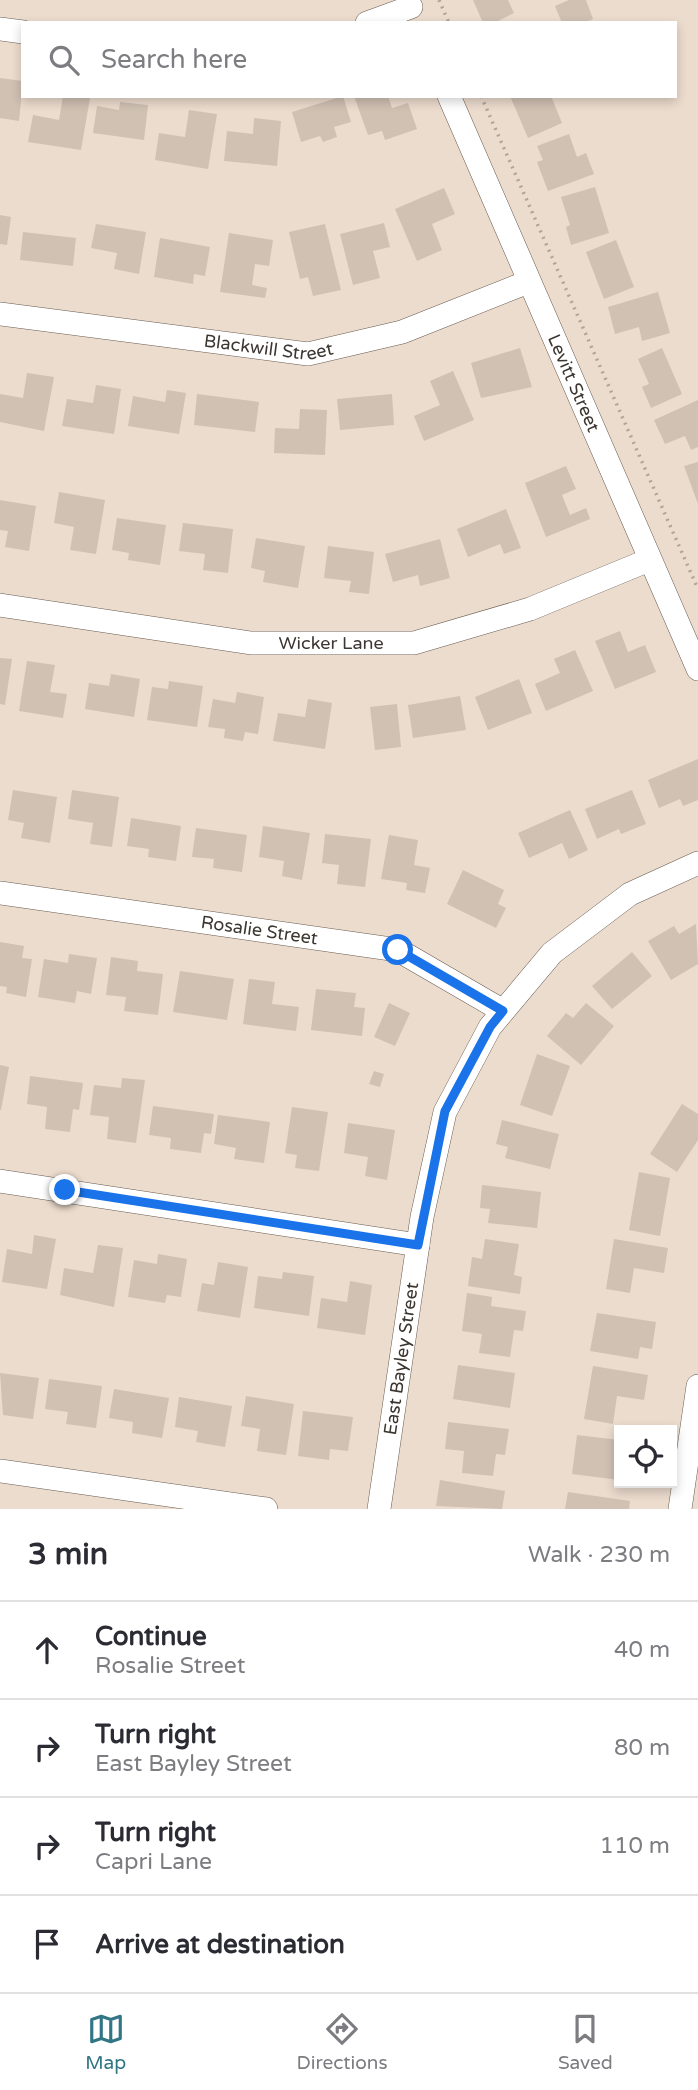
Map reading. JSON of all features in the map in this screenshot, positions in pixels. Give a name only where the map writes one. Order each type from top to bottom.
[{"type":"street","points":[[374,21],[412,10]]},
{"type":"street","points":[[0,29],[21,32]]},
{"type":"street","name":"Levitt Street","points":[[450,98],[698,669]]},
{"type":"street","name":"Blackwill Street","points":[[0,314],[308,354],[402,332],[528,282]]},
{"type":"street","name":"Wicker Lane","points":[[0,606],[251,643],[414,643],[530,609],[649,560]]},
{"type":"street","name":"East Bayley Street","points":[[379,1509],[418,1245],[445,1111],[490,1027],[552,953],[630,894],[698,863]]},
{"type":"street","name":"Rosalie Street","points":[[0,893],[398,950],[503,1011]]},
{"type":"street","points":[[0,1181],[418,1245]]},
{"type":"street","points":[[680,1509],[698,1386]]},
{"type":"street","points":[[0,1471],[266,1509]]},
{"type":"path","points":[[439,0],[448,21]]},
{"type":"path","points":[[482,98],[698,589]]},
{"type":"building","points":[[473,0],[508,0],[514,13],[498,21],[482,21]]},
{"type":"building","points":[[569,0],[586,0],[593,19],[561,21],[555,6]]},
{"type":"building","points":[[0,78],[21,81],[19,121],[0,118]]},
{"type":"building","points":[[63,98],[90,98],[81,150],[28,142],[33,115],[59,120]]},
{"type":"building","points":[[344,98],[351,122],[334,127],[337,137],[323,142],[320,136],[301,142],[292,112]]},
{"type":"building","points":[[355,98],[389,98],[392,108],[408,103],[417,129],[385,140],[382,131],[368,135]]},
{"type":"building","points":[[511,98],[552,98],[562,123],[528,138]]},
{"type":"building","points":[[120,102],[148,105],[144,140],[93,133],[97,106],[119,110]]},
{"type":"building","points":[[189,110],[217,114],[208,169],[155,160],[159,133],[185,137]]},
{"type":"building","points":[[254,118],[281,121],[277,166],[224,161],[227,131],[253,134]]},
{"type":"building","points":[[569,134],[577,157],[586,153],[594,174],[548,191],[537,162],[543,160],[537,146]]},
{"type":"building","points":[[595,187],[609,233],[571,245],[566,227],[570,225],[561,197]]},
{"type":"building","points":[[444,188],[455,214],[432,224],[442,250],[417,261],[395,209]]},
{"type":"building","points":[[0,215],[11,217],[7,245],[0,244]]},
{"type":"building","points":[[384,223],[390,247],[373,251],[380,278],[353,285],[340,234]]},
{"type":"building","points":[[96,224],[146,232],[139,274],[114,269],[117,253],[91,248]]},
{"type":"building","points":[[325,224],[341,290],[313,296],[308,277],[300,279],[289,232]]},
{"type":"building","points":[[23,232],[76,238],[73,266],[20,260]]},
{"type":"building","points":[[229,233],[273,240],[269,266],[255,264],[252,285],[267,288],[265,298],[220,292]]},
{"type":"building","points":[[160,238],[210,247],[205,276],[194,274],[193,284],[154,277]]},
{"type":"building","points":[[616,240],[634,287],[604,299],[586,252]]},
{"type":"building","points":[[658,292],[670,333],[642,341],[639,327],[615,334],[608,307]]},
{"type":"building","points":[[520,348],[532,387],[481,398],[471,363]]},
{"type":"building","points":[[662,348],[682,394],[651,408],[642,387],[649,384],[638,359]]},
{"type":"building","points":[[453,371],[474,420],[424,441],[414,416],[440,405],[430,381]]},
{"type":"building","points":[[27,373],[54,377],[44,431],[0,422],[0,394],[23,398]]},
{"type":"building","points":[[96,385],[121,389],[114,434],[62,426],[67,399],[93,403]]},
{"type":"building","points":[[167,390],[186,393],[179,434],[128,426],[133,396],[165,402]]},
{"type":"building","points":[[197,394],[259,402],[255,432],[194,425]]},
{"type":"building","points":[[392,394],[394,425],[340,430],[337,399]]},
{"type":"building","points":[[698,400],[698,447],[691,450],[685,436],[665,444],[654,420]]},
{"type":"building","points":[[300,409],[327,410],[325,455],[274,453],[275,428],[299,429]]},
{"type":"building","points":[[698,462],[698,504],[684,466]]},
{"type":"building","points":[[566,466],[576,489],[562,495],[570,515],[586,508],[590,519],[546,537],[525,483]]},
{"type":"building","points":[[59,492],[105,500],[96,554],[70,550],[74,527],[54,523]]},
{"type":"building","points":[[0,500],[36,506],[29,551],[5,547],[8,531],[0,530]]},
{"type":"building","points":[[506,509],[521,548],[504,554],[500,544],[468,557],[457,529]]},
{"type":"building","points":[[117,518],[166,525],[160,565],[128,560],[129,553],[112,550]]},
{"type":"building","points":[[183,523],[233,529],[228,573],[203,570],[205,554],[179,551]]},
{"type":"building","points":[[256,538],[305,546],[298,588],[263,582],[265,571],[251,568]]},
{"type":"building","points":[[440,539],[450,578],[420,586],[418,575],[393,582],[385,554]]},
{"type":"building","points":[[328,546],[374,552],[369,594],[349,592],[351,581],[324,578]]},
{"type":"building","points":[[620,631],[628,652],[645,645],[656,672],[615,689],[595,641]]},
{"type":"building","points":[[575,650],[593,691],[546,711],[535,684],[560,673],[554,659]]},
{"type":"building","points":[[0,658],[12,659],[5,705],[0,704]]},
{"type":"building","points":[[27,661],[55,665],[50,692],[67,694],[63,718],[19,711]]},
{"type":"building","points":[[111,674],[140,679],[134,717],[85,709],[89,683],[109,686]]},
{"type":"building","points":[[519,679],[532,713],[488,730],[475,697]]},
{"type":"building","points":[[169,681],[203,686],[197,727],[147,720],[152,687],[168,689]]},
{"type":"building","points":[[237,692],[264,697],[258,734],[245,732],[243,741],[224,738],[225,729],[208,727],[213,699],[235,703]]},
{"type":"building","points":[[460,696],[466,730],[413,738],[408,705]]},
{"type":"building","points":[[308,699],[332,703],[325,749],[273,741],[278,713],[305,717]]},
{"type":"building","points":[[397,704],[401,747],[375,750],[370,707]]},
{"type":"building","points":[[698,759],[698,800],[683,806],[680,799],[659,808],[648,780]]},
{"type":"building","points":[[13,790],[57,797],[50,843],[21,838],[24,823],[8,820]]},
{"type":"building","points":[[72,790],[119,797],[112,847],[90,844],[93,823],[68,819]]},
{"type":"building","points":[[632,790],[646,824],[621,834],[619,829],[597,839],[585,809]]},
{"type":"building","points":[[570,810],[588,850],[569,859],[562,843],[529,858],[518,833]]},
{"type":"building","points":[[131,818],[181,826],[176,861],[148,857],[149,849],[127,846]]},
{"type":"building","points":[[263,826],[310,833],[302,880],[282,876],[284,861],[259,857]]},
{"type":"building","points":[[196,828],[247,835],[242,872],[213,868],[214,859],[192,857]]},
{"type":"building","points":[[325,834],[371,839],[365,887],[337,884],[339,865],[322,863]]},
{"type":"building","points":[[389,835],[418,840],[414,865],[430,868],[425,893],[406,890],[407,883],[381,879]]},
{"type":"building","points":[[463,870],[504,890],[498,904],[506,908],[496,928],[447,904]]},
{"type":"building","points":[[696,924],[698,964],[671,980],[648,941],[674,926],[679,934]]},
{"type":"building","points":[[0,942],[24,946],[22,958],[32,959],[26,997],[6,993],[7,987],[0,986]]},
{"type":"building","points":[[632,952],[652,976],[612,1009],[592,986]]},
{"type":"building","points":[[69,954],[97,958],[91,994],[77,991],[75,1003],[38,997],[44,959],[68,963]]},
{"type":"building","points":[[111,957],[138,961],[137,971],[163,974],[158,1015],[124,1011],[126,997],[106,995]]},
{"type":"building","points":[[180,971],[234,979],[227,1020],[173,1012]]},
{"type":"building","points":[[249,979],[275,982],[272,1004],[299,1007],[296,1031],[243,1024]]},
{"type":"building","points":[[316,989],[356,993],[354,1007],[365,1008],[362,1036],[311,1030]]},
{"type":"building","points":[[389,1003],[410,1013],[395,1046],[374,1037]]},
{"type":"building","points":[[586,1003],[614,1026],[581,1065],[547,1036],[566,1013],[573,1018]]},
{"type":"building","points":[[537,1054],[570,1066],[552,1116],[520,1105]]},
{"type":"building","points":[[0,1065],[9,1067],[1,1110],[0,1110]]},
{"type":"building","points":[[374,1071],[384,1074],[380,1087],[369,1084]]},
{"type":"building","points":[[30,1076],[83,1083],[79,1110],[73,1109],[70,1132],[45,1129],[47,1107],[27,1104]]},
{"type":"building","points":[[122,1078],[145,1080],[136,1143],[107,1139],[109,1117],[90,1115],[94,1085],[121,1088]]},
{"type":"building","points":[[682,1104],[698,1114],[698,1140],[677,1172],[650,1154]]},
{"type":"building","points":[[153,1106],[214,1114],[211,1134],[204,1133],[201,1153],[170,1149],[171,1138],[149,1135]]},
{"type":"building","points":[[292,1107],[328,1112],[319,1171],[295,1168],[297,1155],[285,1153]]},
{"type":"building","points":[[218,1115],[270,1122],[264,1163],[234,1159],[236,1148],[214,1144]]},
{"type":"building","points":[[502,1120],[559,1134],[550,1169],[505,1158],[508,1147],[496,1144]]},
{"type":"building","points":[[348,1123],[395,1130],[387,1180],[365,1176],[368,1157],[344,1153]]},
{"type":"building","points":[[639,1172],[670,1178],[660,1236],[629,1230]]},
{"type":"building","points":[[482,1185],[541,1192],[537,1228],[488,1223],[490,1209],[480,1208]]},
{"type":"building","points":[[34,1235],[56,1239],[47,1289],[2,1282],[7,1249],[32,1254]]},
{"type":"building","points":[[485,1239],[519,1244],[514,1275],[522,1277],[520,1294],[468,1286],[472,1257],[482,1259]]},
{"type":"building","points":[[614,1239],[668,1248],[664,1273],[634,1268],[630,1293],[606,1289]]},
{"type":"building","points":[[98,1245],[123,1248],[114,1307],[60,1295],[64,1268],[93,1273]]},
{"type":"building","points":[[158,1254],[187,1259],[181,1297],[167,1295],[165,1303],[128,1297],[134,1260],[157,1264]]},
{"type":"building","points":[[218,1262],[248,1267],[240,1318],[197,1311],[202,1283],[214,1285]]},
{"type":"building","points":[[283,1272],[314,1276],[309,1316],[254,1308],[258,1276],[282,1279]]},
{"type":"building","points":[[350,1281],[372,1285],[365,1335],[317,1328],[321,1298],[347,1302]]},
{"type":"building","points":[[467,1293],[492,1297],[491,1306],[526,1311],[523,1331],[514,1330],[510,1357],[479,1353],[482,1334],[462,1331]]},
{"type":"building","points":[[597,1313],[656,1322],[652,1349],[640,1347],[638,1359],[590,1351]]},
{"type":"building","points":[[458,1365],[515,1373],[510,1408],[453,1399]]},
{"type":"building","points":[[593,1366],[648,1375],[644,1400],[617,1396],[613,1424],[584,1419]]},
{"type":"building","points":[[0,1373],[39,1378],[33,1419],[3,1415]]},
{"type":"building","points":[[49,1379],[102,1386],[96,1428],[66,1424],[68,1412],[45,1409]]},
{"type":"building","points":[[114,1389],[169,1398],[162,1438],[132,1433],[133,1422],[109,1418]]},
{"type":"building","points":[[246,1396],[294,1404],[286,1455],[257,1451],[260,1429],[241,1426]]},
{"type":"building","points":[[179,1397],[232,1406],[225,1447],[196,1442],[198,1431],[175,1427]]},
{"type":"building","points":[[303,1411],[353,1417],[348,1451],[330,1449],[329,1460],[298,1456]]},
{"type":"building","points":[[448,1422],[509,1429],[505,1455],[496,1454],[493,1476],[462,1473],[464,1451],[445,1449]]},
{"type":"building","points":[[577,1435],[614,1439],[614,1479],[572,1474]]},
{"type":"building","points":[[440,1480],[505,1491],[502,1509],[436,1506]]},
{"type":"building","points":[[568,1492],[630,1501],[629,1509],[565,1509]]},
{"type":"route","points":[[65,1190],[418,1245],[445,1111],[490,1027],[503,1011],[398,950]]}]
